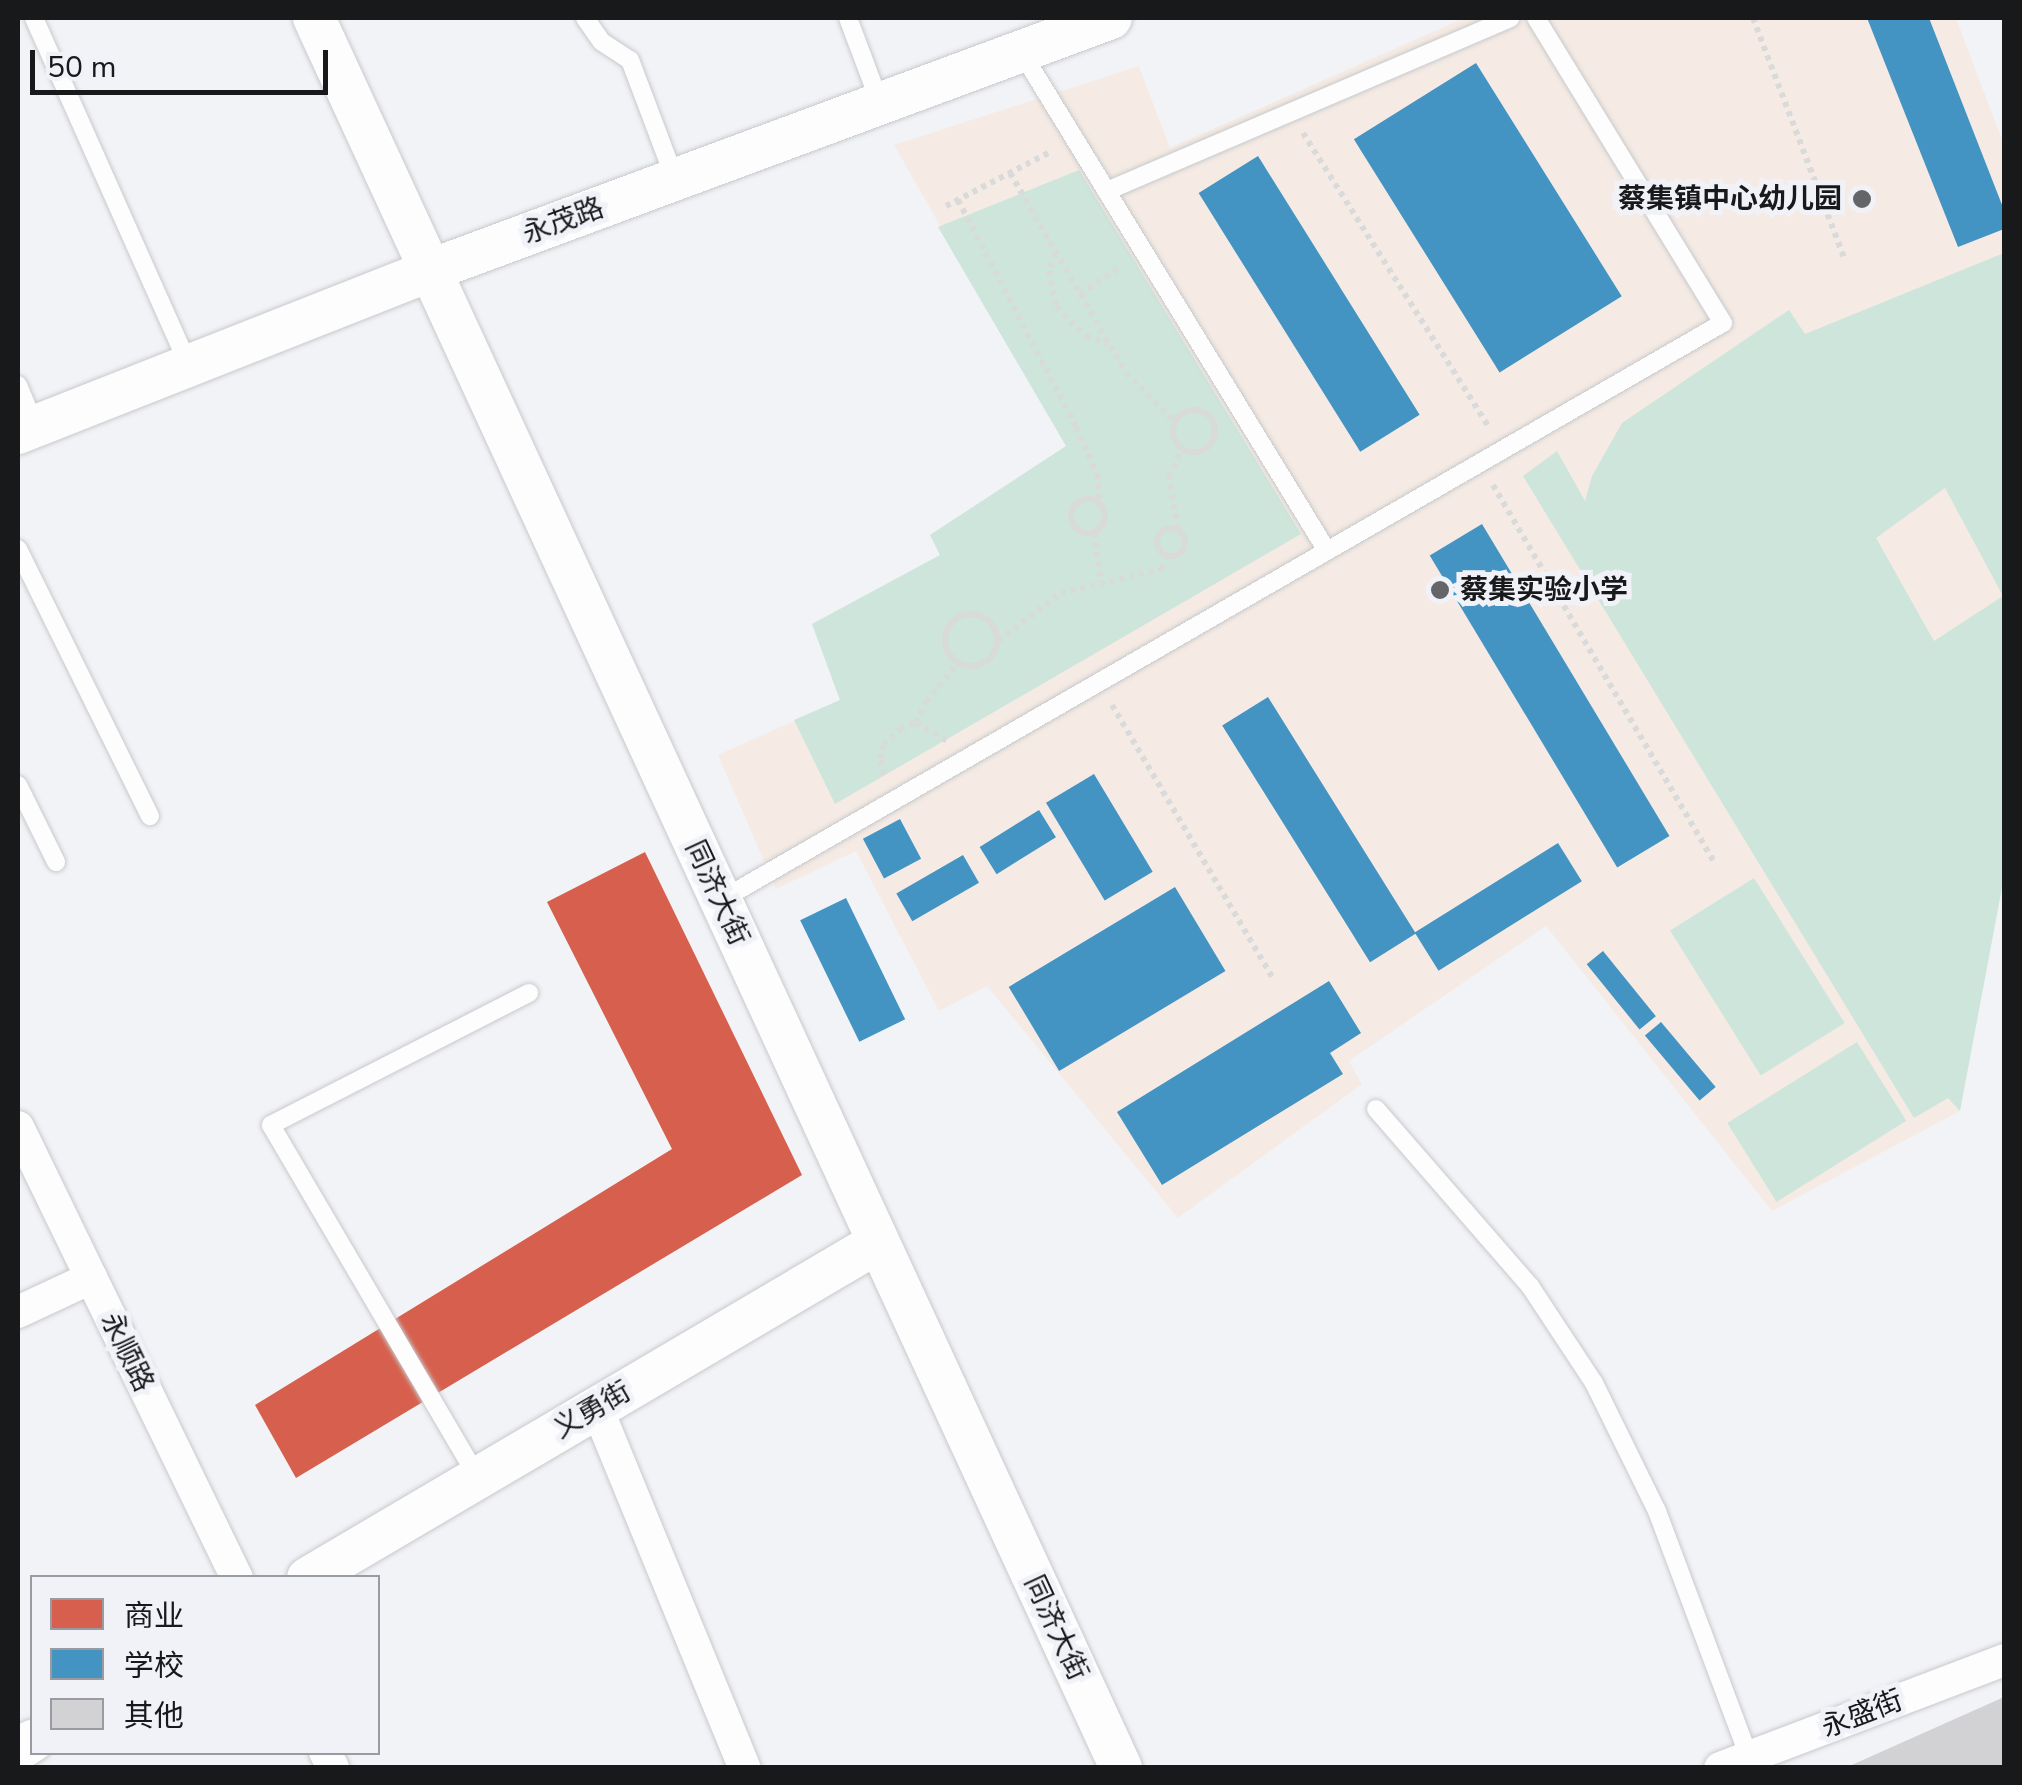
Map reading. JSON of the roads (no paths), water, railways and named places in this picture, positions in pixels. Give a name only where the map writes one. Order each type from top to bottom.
[{"type":"street","name":"同济大街","points":[[314,18],[1121,1768]]},
{"type":"street","name":"永茂路","points":[[26,429],[431,270],[1112,18]]},
{"type":"street","name":"永顺路","points":[[18,1127],[236,1575]]},
{"type":"street","name":"义勇街","points":[[313,1575],[877,1243]]},
{"type":"street","points":[[18,1312],[91,1278]]},
{"type":"street","points":[[597,1408],[746,1768]]},
{"type":"street","name":"永盛街","points":[[1734,1762],[2004,1660]]},
{"type":"lane","points":[[34,18],[188,365]]},
{"type":"lane","points":[[585,18],[602,42],[630,60],[676,179]]},
{"type":"lane","points":[[848,18],[880,102]]},
{"type":"lane","points":[[1107,191],[1510,18]]},
{"type":"lane","points":[[721,900],[1722,323],[1536,18]]},
{"type":"lane","points":[[1022,52],[1327,551]]},
{"type":"lane","points":[[18,385],[26,429]]},
{"type":"lane","points":[[18,549],[150,816]]},
{"type":"lane","points":[[18,784],[56,862]]},
{"type":"lane","points":[[478,1478],[270,1124],[528,993]]},
{"type":"lane","points":[[1376,1109],[1530,1286],[1594,1383],[1657,1510],[1734,1762]]},
{"type":"place","name":"蔡集镇中心幼儿园","points":[[1862,199]]},
{"type":"place","name":"蔡集实验小学","points":[[1440,590]]}]
